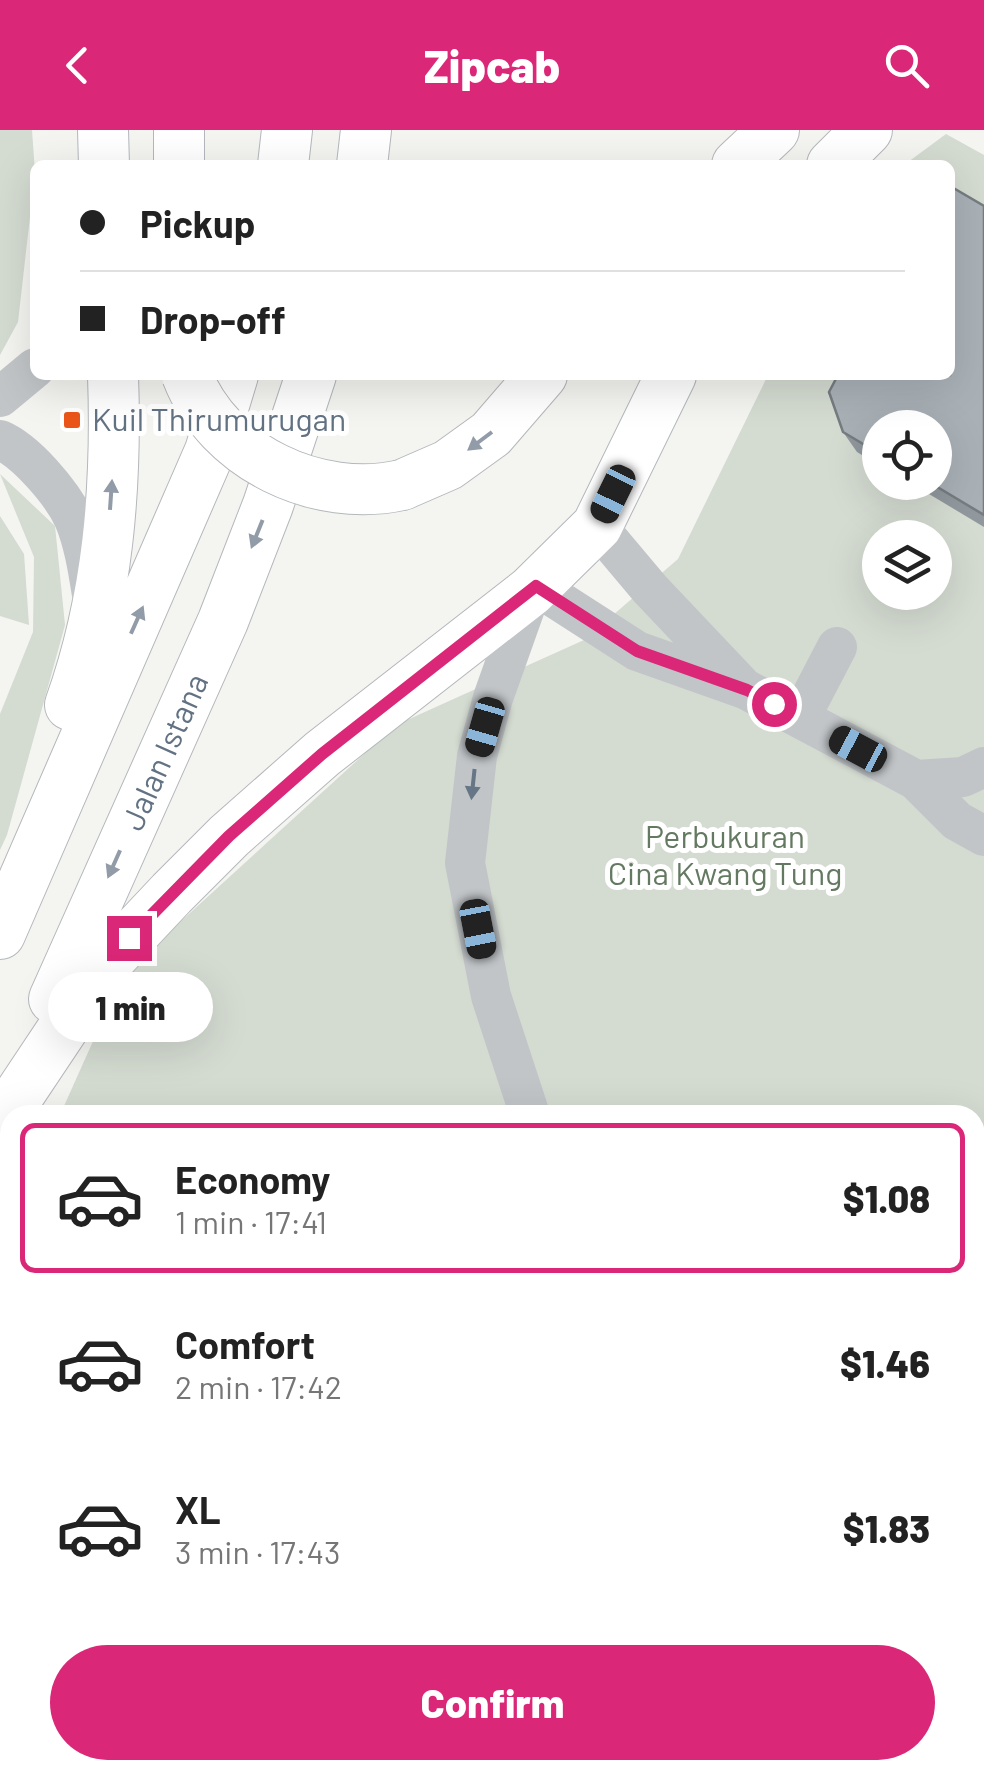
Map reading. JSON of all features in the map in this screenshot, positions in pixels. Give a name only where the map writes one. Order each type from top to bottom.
[{"type":"main road","points":[[103,130],[104,160]]},
{"type":"main road","points":[[179,130],[179,160]]},
{"type":"main road","points":[[284,160],[287,130]]},
{"type":"main road","points":[[363,160],[366,130]]},
{"type":"main road","points":[[742,160],[774,130]]},
{"type":"main road","points":[[818,160],[842,130]]},
{"type":"main road","points":[[837,160],[867,130]]},
{"type":"main road","points":[[0,908],[86,660],[95,619],[104,577],[111,496],[113,380]]},
{"type":"main road","points":[[190,380],[205,408],[229,438],[282,472],[344,489],[374,492],[402,486],[448,465],[491,434],[538,380]]},
{"type":"main road","points":[[0,934],[210,451],[231,380]]},
{"type":"main road","name":"Jalan Istana","points":[[8,1105],[222,621],[268,505],[309,380]]},
{"type":"main road","points":[[11,1105],[108,961],[229,836],[322,754],[534,588],[597,526],[669,380]]},
{"type":"street","points":[[0,397],[30,372]]},
{"type":"street","points":[[0,440],[38,468],[74,518],[88,566],[95,619]]},
{"type":"street","points":[[597,526],[747,690]]},
{"type":"street","points":[[527,1105],[491,996],[465,862],[476,756],[534,588],[621,642],[747,690],[916,780],[957,820],[984,836]]},
{"type":"street","points":[[621,642],[659,623],[657,596]]},
{"type":"street","points":[[800,718],[837,648]]},
{"type":"street","points":[[916,780],[964,777],[984,767]]},
{"type":"green space","points":[[0,130],[32,130],[30,217],[18,322],[0,355]]},
{"type":"green space","name":"Perbukuran Cina Kwang Tung","points":[[946,134],[984,155],[984,1105],[64,1105],[123,974],[396,725],[584,640],[678,559],[766,380],[955,380],[955,160],[911,160]]},
{"type":"green space","points":[[0,474],[55,526],[65,625],[0,850],[0,714],[33,632],[34,557]]},
{"type":"green space","points":[[0,516],[24,554],[29,625],[0,616]]},
{"type":"building","points":[[955,189],[984,206],[984,515],[952,496],[952,410],[862,410],[862,443],[843,432],[829,392],[835,380],[955,380]]},
{"type":"place","name":"Kuil Thirumurugan","points":[[72,420]]},
{"type":"route","points":[[129,938],[229,836],[322,754],[536,586],[637,651],[747,690],[774,704]]}]
